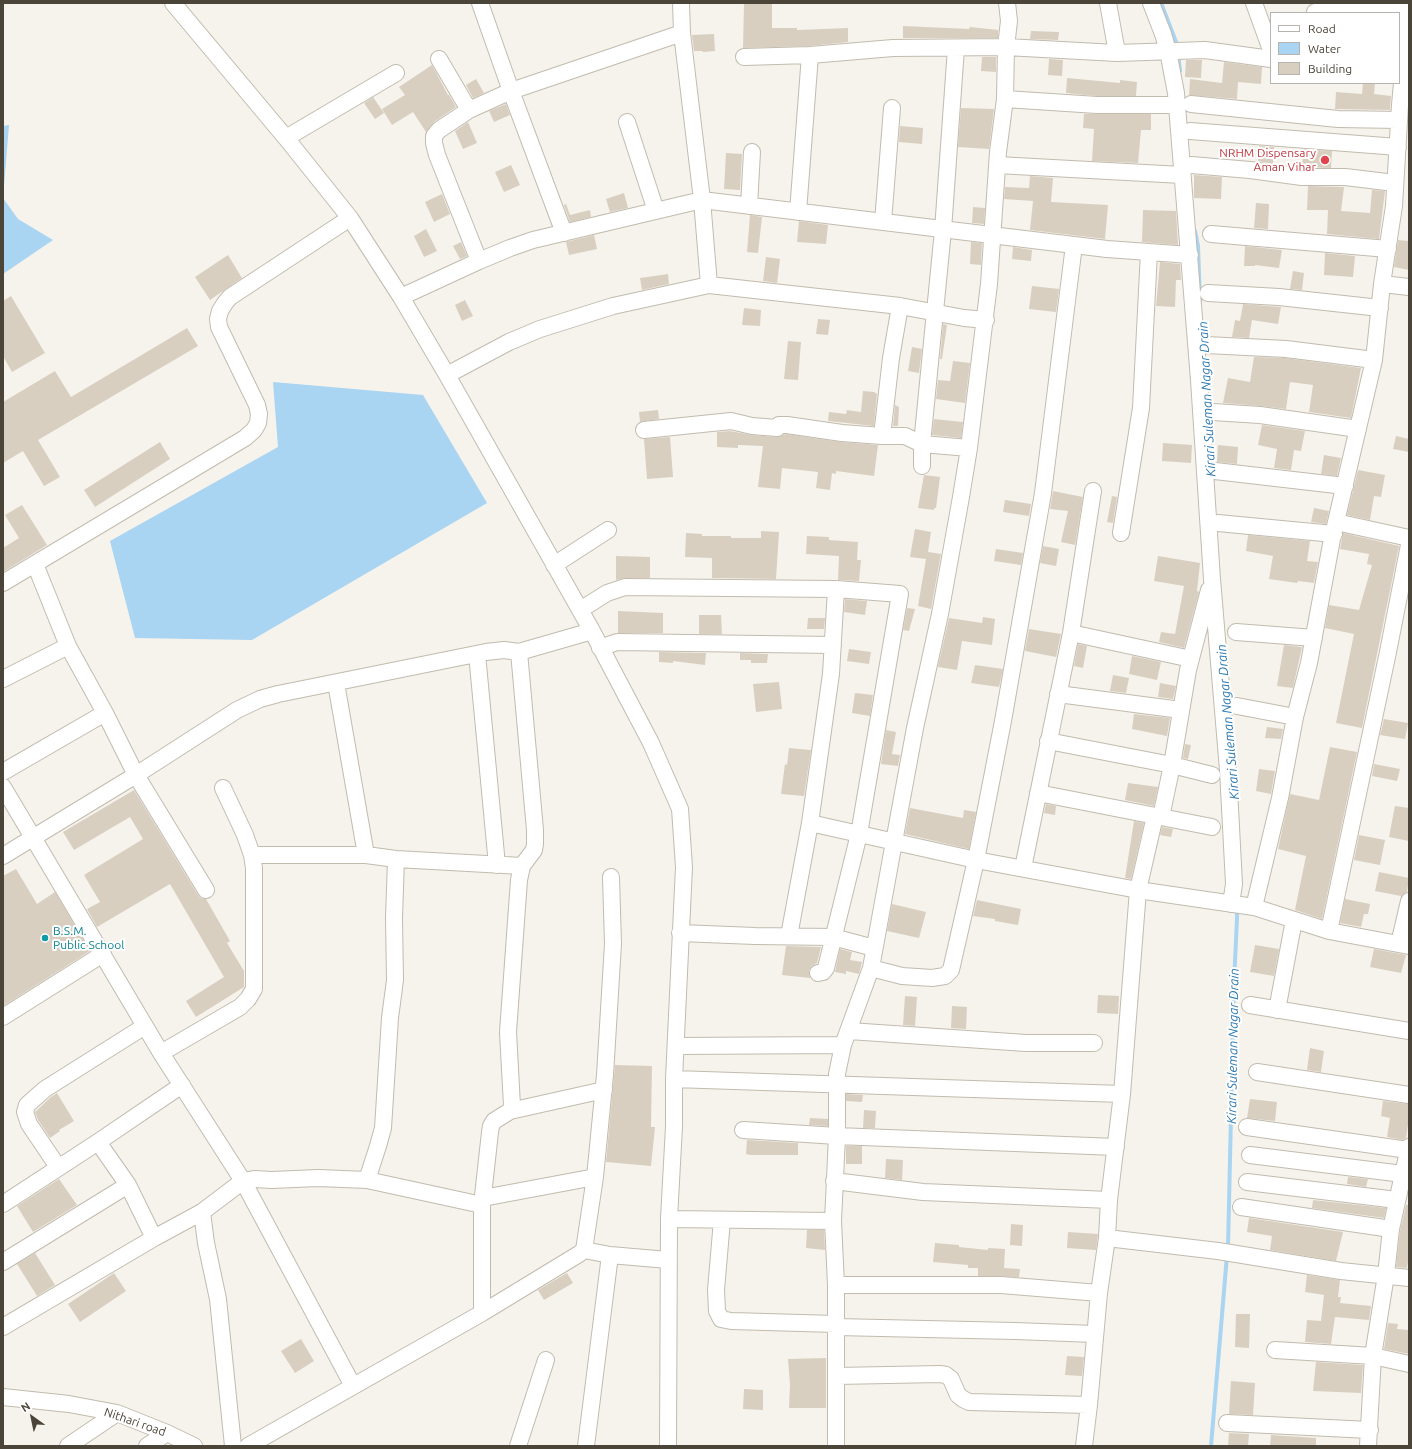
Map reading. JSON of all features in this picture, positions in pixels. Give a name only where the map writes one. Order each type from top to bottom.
[{"type":"street","points":[[173,3],[286,138],[350,218],[401,297],[447,375],[592,632],[651,744],[680,809],[684,867],[669,1219],[668,1446]]},
{"type":"street","points":[[480,3],[564,233]]},
{"type":"street","points":[[681,3],[682,33],[702,200],[709,285]]},
{"type":"street","points":[[836,1446],[836,1285],[833,1221],[837,1136],[837,1074],[846,1038],[871,968],[914,735],[941,606],[969,448],[986,320],[997,165],[1005,99],[1006,47],[1009,21],[1007,3]]},
{"type":"street","points":[[1108,3],[1117,53]]},
{"type":"street","points":[[1151,3],[1163,34],[1175,51],[1176,93],[1184,104],[1190,255],[1212,579],[1228,770],[1234,884],[1240,905]]},
{"type":"street","points":[[1254,3],[1270,47]]},
{"type":"street","points":[[1240,905],[1280,798],[1309,663],[1335,528],[1374,360],[1382,284],[1394,206],[1401,66],[1409,8],[1316,12]]},
{"type":"street","points":[[479,261],[437,155],[434,136],[439,130],[469,110],[511,91],[682,33]]},
{"type":"street","points":[[744,57],[810,55],[893,48],[1006,47],[1117,53],[1205,50],[1270,59]]},
{"type":"street","points":[[922,466],[922,444],[943,230],[956,48]]},
{"type":"street","points":[[798,212],[810,55]]},
{"type":"street","points":[[439,59],[469,110]]},
{"type":"street","points":[[286,138],[396,72]]},
{"type":"street","points":[[1005,99],[1097,105],[1184,104],[1338,119],[1399,120]]},
{"type":"street","points":[[883,222],[892,108]]},
{"type":"street","points":[[627,122],[656,211]]},
{"type":"street","points":[[1190,131],[1398,147]]},
{"type":"street","points":[[749,206],[752,152]]},
{"type":"street","points":[[997,165],[1187,170],[1250,170],[1302,176],[1345,177],[1395,183]]},
{"type":"street","points":[[401,297],[479,261],[533,240],[702,200],[1074,245],[1190,255]]},
{"type":"street","points":[[3,583],[245,438],[254,430],[258,423],[257,405],[219,327],[218,319],[220,311],[230,297],[350,218]]},
{"type":"street","points":[[1211,234],[1388,249]]},
{"type":"street","points":[[871,968],[902,976],[932,978],[945,976],[952,970],[976,860],[1003,721],[1043,493],[1074,245]]},
{"type":"street","points":[[1121,533],[1141,408],[1149,252]]},
{"type":"street","points":[[1382,284],[1409,287]]},
{"type":"street","points":[[447,375],[509,342],[540,329],[613,306],[709,285],[900,306],[964,318],[986,320]]},
{"type":"street","points":[[1208,293],[1279,297],[1380,308]]},
{"type":"street","points":[[882,436],[891,358],[900,306]]},
{"type":"street","points":[[1206,345],[1286,349],[1374,360]]},
{"type":"street","points":[[1213,412],[1260,415],[1358,429]]},
{"type":"street","points":[[644,430],[731,421],[752,426],[777,428],[780,425],[787,425],[842,433],[905,436],[922,444],[969,448]]},
{"type":"street","points":[[1215,471],[1345,486]]},
{"type":"street","points":[[1023,868],[1071,633],[1093,491]]},
{"type":"street","points":[[1218,524],[1335,528],[1409,538]]},
{"type":"street","points":[[554,564],[608,530]]},
{"type":"street","points":[[1329,931],[1409,545]]},
{"type":"street","points":[[35,564],[68,646],[136,775],[206,890]]},
{"type":"street","points":[[1084,1446],[1099,1293],[1107,1238],[1122,1094],[1138,890],[1172,765],[1191,659],[1212,579]]},
{"type":"street","points":[[580,610],[607,593],[625,587],[836,589],[900,594],[858,834],[826,968],[824,972],[818,973]]},
{"type":"street","points":[[789,936],[810,823],[831,674],[836,589]]},
{"type":"street","points":[[3,856],[136,775],[238,710],[260,699],[278,694],[477,654],[504,650],[519,652],[592,632]]},
{"type":"street","points":[[1236,632],[1314,638]]},
{"type":"street","points":[[1071,633],[1191,659]]},
{"type":"street","points":[[600,648],[618,642],[833,646]]},
{"type":"street","points":[[3,679],[68,646]]},
{"type":"street","points":[[510,1111],[512,1101],[508,1032],[519,880],[522,866],[534,850],[535,844],[519,652]]},
{"type":"street","points":[[477,654],[498,865]]},
{"type":"street","points":[[336,683],[366,855]]},
{"type":"street","points":[[1058,694],[1181,710]]},
{"type":"street","points":[[1237,706],[1296,718]]},
{"type":"street","points":[[3,772],[105,714]]},
{"type":"street","points":[[1048,741],[1172,765],[1212,775]]},
{"type":"street","points":[[3,787],[161,1053],[243,1181],[353,1386]]},
{"type":"street","points":[[161,1053],[240,1007],[248,999],[254,989],[254,868],[252,855],[245,835],[223,788]]},
{"type":"street","points":[[1038,793],[1212,828]]},
{"type":"street","points":[[810,823],[894,843],[976,860],[1138,890],[1240,905],[1329,931],[1404,945],[1409,901]]},
{"type":"street","points":[[252,855],[366,855],[396,859],[522,866]]},
{"type":"street","points":[[367,1180],[382,1128],[390,1018],[395,980],[394,918],[396,859]]},
{"type":"street","points":[[248,1446],[482,1313],[584,1250],[596,1177],[604,1090],[613,944],[611,877]]},
{"type":"street","points":[[1277,1010],[1294,920]]},
{"type":"street","points":[[680,933],[833,937],[874,948]]},
{"type":"street","points":[[3,1017],[103,954]]},
{"type":"street","points":[[1250,1005],[1409,1031]]},
{"type":"street","points":[[58,1167],[29,1124],[25,1112],[27,1105],[45,1089],[145,1026]]},
{"type":"street","points":[[676,1046],[846,1038],[1026,1043],[1094,1043]]},
{"type":"street","points":[[1257,1072],[1409,1095]]},
{"type":"street","points":[[674,1079],[1122,1094]]},
{"type":"street","points":[[3,1204],[182,1085]]},
{"type":"street","points":[[482,1313],[482,1201],[491,1126],[494,1121],[510,1111],[604,1090]]},
{"type":"street","points":[[1227,1423],[1369,1438],[1373,1356],[1386,1275],[1391,1229],[1402,1194],[1403,1174],[1409,1148],[1247,1126]]},
{"type":"street","points":[[742,1130],[837,1136],[1116,1147]]},
{"type":"street","points":[[98,1142],[128,1184],[154,1238]]},
{"type":"street","points":[[1250,1155],[1403,1174]]},
{"type":"street","points":[[3,1327],[154,1238],[202,1212],[243,1181],[254,1179],[272,1180],[318,1178],[367,1180],[482,1201],[596,1177]]},
{"type":"street","points":[[834,1181],[923,1192],[1110,1200]]},
{"type":"street","points":[[1247,1182],[1402,1194]]},
{"type":"street","points":[[3,1262],[128,1184]]},
{"type":"street","points":[[1241,1207],[1391,1229]]},
{"type":"street","points":[[202,1212],[206,1243],[218,1299],[233,1446]]},
{"type":"street","points":[[669,1219],[833,1221]]},
{"type":"street","points":[[722,1220],[716,1290],[717,1311],[722,1319],[731,1322],[1095,1334]]},
{"type":"street","points":[[1107,1238],[1227,1252],[1341,1271],[1409,1278]]},
{"type":"street","points":[[584,1250],[610,1255],[668,1260]]},
{"type":"street","points":[[586,1446],[610,1255]]},
{"type":"street","points":[[836,1285],[1001,1285],[1099,1293]]},
{"type":"street","points":[[1275,1350],[1373,1356],[1409,1364]]},
{"type":"street","points":[[518,1446],[546,1360]]},
{"type":"street","points":[[836,1376],[940,1374],[946,1375],[951,1379],[958,1395],[963,1400],[969,1402],[1089,1405]]},
{"type":"street","name":"Nithari road","points":[[3,1397],[69,1404],[116,1413],[167,1433],[194,1446]]},
{"type":"street","points":[[68,1446],[116,1413]]},
{"type":"street","points":[[147,1446],[167,1433]]},
{"type":"water","points":[[9,125],[3,198],[3,126]]},
{"type":"water","points":[[3,198],[18,219],[53,240],[3,274]]},
{"type":"water","points":[[273,382],[423,395],[487,503],[252,640],[135,638],[110,541],[278,447]]},
{"type":"building","points":[[744,3],[772,3],[772,28],[797,28],[797,30],[848,28],[848,42],[809,46],[743,48]]},
{"type":"building","points":[[903,26],[969,29],[970,27],[998,30],[998,38],[903,38]]},
{"type":"building","points":[[1031,31],[1059,32],[1058,40],[1030,39]]},
{"type":"building","points":[[714,34],[715,51],[694,51],[692,35]]},
{"type":"building","points":[[982,57],[996,57],[996,72],[981,71]]},
{"type":"building","points":[[1049,59],[1063,60],[1062,76],[1048,75]]},
{"type":"building","points":[[1186,60],[1202,60],[1201,78],[1185,77]]},
{"type":"building","points":[[1224,62],[1262,67],[1261,84],[1238,82],[1237,99],[1189,95],[1190,79],[1222,83]]},
{"type":"building","points":[[432,65],[456,107],[434,122],[426,132],[413,112],[392,125],[382,109],[405,95],[399,87]]},
{"type":"building","points":[[1067,78],[1120,83],[1120,80],[1137,82],[1136,96],[1097,96],[1066,93]]},
{"type":"building","points":[[476,79],[484,93],[473,98],[466,85]]},
{"type":"building","points":[[1363,84],[1375,84],[1374,94],[1391,96],[1390,110],[1335,109],[1336,92],[1362,94]]},
{"type":"building","points":[[373,97],[384,113],[375,119],[364,103]]},
{"type":"building","points":[[506,104],[510,115],[494,122],[489,111]]},
{"type":"building","points":[[961,108],[994,109],[989,149],[958,147]]},
{"type":"building","points":[[1084,114],[1151,114],[1151,130],[1141,130],[1138,163],[1092,161],[1094,129],[1083,128]]},
{"type":"building","points":[[468,122],[477,143],[463,149],[455,131]]},
{"type":"building","points":[[900,126],[923,128],[922,144],[899,142]]},
{"type":"building","points":[[1259,146],[1274,147],[1273,164],[1258,161]]},
{"type":"building","points":[[1303,149],[1332,151],[1331,168],[1302,167]]},
{"type":"building","points":[[726,153],[742,154],[740,190],[724,189]]},
{"type":"building","points":[[511,165],[520,185],[504,192],[495,172]]},
{"type":"building","points":[[1194,175],[1222,177],[1221,199],[1194,198]]},
{"type":"building","points":[[1030,176],[1053,178],[1051,202],[1108,205],[1105,239],[1030,230],[1033,201],[1004,199],[1005,187],[1029,188]]},
{"type":"building","points":[[1308,186],[1344,187],[1341,211],[1370,213],[1372,190],[1385,191],[1379,239],[1327,234],[1328,210],[1307,210]]},
{"type":"building","points":[[624,193],[628,208],[610,212],[606,199]]},
{"type":"building","points":[[442,194],[450,214],[434,222],[425,202]]},
{"type":"building","points":[[1256,203],[1269,204],[1268,229],[1254,228]]},
{"type":"building","points":[[566,204],[570,215],[590,210],[591,217],[570,222],[564,205]]},
{"type":"building","points":[[973,207],[985,208],[984,224],[972,223]]},
{"type":"building","points":[[1143,210],[1176,211],[1178,245],[1142,242]]},
{"type":"building","points":[[750,215],[762,217],[758,253],[747,252]]},
{"type":"building","points":[[799,221],[828,225],[826,244],[797,242]]},
{"type":"building","points":[[426,229],[437,251],[424,257],[414,236]]},
{"type":"building","points":[[594,235],[597,249],[569,255],[566,242]]},
{"type":"building","points":[[1398,240],[1409,241],[1409,270],[1394,267]]},
{"type":"building","points":[[461,242],[467,256],[460,259],[453,246]]},
{"type":"building","points":[[971,242],[982,243],[981,265],[970,264]]},
{"type":"building","points":[[1245,246],[1282,250],[1279,268],[1255,265],[1244,266]]},
{"type":"building","points":[[1013,247],[1032,250],[1031,261],[1012,259]]},
{"type":"building","points":[[1325,253],[1355,256],[1353,277],[1324,275]]},
{"type":"building","points":[[228,255],[242,278],[210,300],[195,277]]},
{"type":"building","points":[[766,257],[780,259],[777,283],[763,281]]},
{"type":"building","points":[[1160,262],[1180,264],[1181,280],[1176,280],[1175,307],[1156,306]]},
{"type":"building","points":[[1293,271],[1304,273],[1302,290],[1290,289]]},
{"type":"building","points":[[668,274],[669,284],[642,290],[640,278]]},
{"type":"building","points":[[1032,286],[1059,289],[1056,312],[1029,309]]},
{"type":"building","points":[[11,296],[45,353],[12,372],[3,356],[3,301]]},
{"type":"building","points":[[465,300],[473,316],[462,321],[455,305]]},
{"type":"building","points":[[1243,304],[1281,307],[1278,324],[1252,320],[1249,338],[1232,337],[1235,320],[1240,321]]},
{"type":"building","points":[[744,308],[761,310],[760,326],[742,325]]},
{"type":"building","points":[[818,319],[830,320],[828,335],[816,334]]},
{"type":"building","points":[[943,324],[947,325],[942,359],[940,359]]},
{"type":"building","points":[[187,328],[198,346],[38,440],[60,477],[44,486],[23,451],[3,463],[3,402],[55,371],[71,397]]},
{"type":"building","points":[[788,341],[801,342],[798,380],[784,379]]},
{"type":"building","points":[[912,347],[922,349],[919,373],[908,371]]},
{"type":"building","points":[[1254,357],[1285,358],[1361,368],[1351,418],[1309,412],[1313,385],[1290,382],[1286,409],[1223,403],[1228,378],[1250,382]]},
{"type":"building","points":[[953,361],[970,363],[965,403],[936,399],[938,380],[950,381]]},
{"type":"building","points":[[863,391],[874,392],[877,394],[874,426],[828,421],[829,412],[846,414],[847,410],[861,412]]},
{"type":"building","points":[[895,405],[899,407],[898,426],[893,426]]},
{"type":"building","points":[[658,410],[659,419],[640,422],[639,412]]},
{"type":"building","points":[[934,419],[963,422],[961,438],[932,435]]},
{"type":"building","points":[[1262,425],[1305,431],[1301,451],[1294,450],[1291,470],[1274,468],[1277,449],[1258,445]]},
{"type":"building","points":[[730,431],[751,435],[776,437],[786,434],[841,442],[878,445],[874,476],[836,471],[836,474],[832,473],[830,490],[816,488],[818,472],[782,468],[780,489],[758,487],[763,446],[738,445],[738,448],[717,447],[717,432]]},
{"type":"building","points":[[1396,436],[1409,439],[1409,452],[1393,449]]},
{"type":"building","points":[[670,437],[673,477],[647,479],[644,439]]},
{"type":"building","points":[[160,442],[170,459],[95,507],[84,490]]},
{"type":"building","points":[[1163,443],[1192,445],[1191,463],[1162,461]]},
{"type":"building","points":[[1218,445],[1238,447],[1237,464],[1217,462]]},
{"type":"building","points":[[1324,455],[1341,458],[1337,476],[1321,474]]},
{"type":"building","points":[[1358,470],[1385,475],[1381,497],[1374,496],[1370,520],[1347,515]]},
{"type":"building","points":[[924,475],[940,477],[936,508],[934,508],[934,510],[918,508]]},
{"type":"building","points":[[1053,491],[1083,497],[1075,545],[1061,542],[1068,511],[1050,509]]},
{"type":"building","points":[[1112,496],[1117,497],[1113,523],[1107,522]]},
{"type":"building","points":[[1005,500],[1031,504],[1029,516],[1003,512]]},
{"type":"building","points":[[22,505],[47,545],[3,572],[3,548],[19,538],[5,515]]},
{"type":"building","points":[[1314,508],[1329,511],[1326,524],[1311,522]]},
{"type":"building","points":[[915,529],[931,532],[928,552],[941,554],[931,609],[918,606],[926,559],[910,557]]},
{"type":"building","points":[[761,531],[779,532],[776,579],[712,578],[712,558],[685,557],[686,533],[702,534],[702,536],[731,536],[731,538],[761,538]]},
{"type":"building","points":[[1343,533],[1399,546],[1362,728],[1336,723],[1354,634],[1325,628],[1329,605],[1359,610],[1372,565],[1367,564],[1369,554],[1340,549]]},
{"type":"building","points":[[1248,535],[1310,541],[1307,561],[1318,562],[1314,583],[1298,581],[1297,583],[1269,579],[1273,556],[1246,551]]},
{"type":"building","points":[[807,536],[829,537],[829,540],[858,542],[857,560],[861,560],[859,581],[838,580],[839,556],[806,554]]},
{"type":"building","points":[[1043,546],[1059,549],[1056,566],[1040,563]]},
{"type":"building","points":[[996,549],[1023,553],[1021,565],[994,561]]},
{"type":"building","points":[[616,556],[650,557],[650,578],[625,578],[616,580]]},
{"type":"building","points":[[1158,556],[1200,563],[1197,591],[1199,592],[1184,648],[1159,642],[1161,632],[1175,634],[1184,586],[1154,581]]},
{"type":"building","points":[[845,599],[867,601],[865,615],[844,612]]},
{"type":"building","points":[[907,608],[915,609],[909,631],[903,630]]},
{"type":"building","points":[[618,611],[663,613],[663,633],[618,633]]},
{"type":"building","points":[[699,615],[721,615],[722,634],[699,634]]},
{"type":"building","points":[[983,617],[995,619],[992,645],[962,641],[957,670],[938,667],[949,618],[982,623]]},
{"type":"building","points":[[808,618],[825,618],[824,629],[807,629]]},
{"type":"building","points":[[1029,629],[1061,634],[1056,657],[1025,651]]},
{"type":"building","points":[[1078,644],[1087,646],[1083,668],[1074,666]]},
{"type":"building","points":[[1284,645],[1302,647],[1293,688],[1277,686]]},
{"type":"building","points":[[849,649],[871,652],[869,664],[847,661]]},
{"type":"building","points":[[659,652],[706,653],[705,665],[673,661],[673,663],[659,662]]},
{"type":"building","points":[[740,653],[768,654],[767,663],[751,663],[751,660],[740,660]]},
{"type":"building","points":[[1132,656],[1161,662],[1157,680],[1129,674]]},
{"type":"building","points":[[975,665],[1003,669],[999,687],[971,683]]},
{"type":"building","points":[[1113,675],[1129,678],[1126,693],[1110,691]]},
{"type":"building","points":[[779,682],[782,709],[756,712],[753,684]]},
{"type":"building","points":[[1160,683],[1176,686],[1173,699],[1158,697]]},
{"type":"building","points":[[855,693],[873,695],[870,716],[852,713]]},
{"type":"building","points":[[1134,714],[1170,718],[1167,736],[1132,729]]},
{"type":"building","points":[[1384,719],[1408,723],[1405,739],[1380,735]]},
{"type":"building","points":[[1267,727],[1283,729],[1281,739],[1265,738]]},
{"type":"building","points":[[886,730],[896,732],[892,754],[900,755],[898,766],[881,764]]},
{"type":"building","points":[[1185,744],[1191,745],[1188,759],[1183,758]]},
{"type":"building","points":[[1330,747],[1357,752],[1322,919],[1295,910],[1306,856],[1278,849],[1290,794],[1319,800]]},
{"type":"building","points":[[789,748],[811,750],[804,796],[781,794]]},
{"type":"building","points":[[1374,764],[1400,769],[1397,781],[1372,776]]},
{"type":"building","points":[[1259,769],[1275,771],[1271,794],[1256,791]]},
{"type":"building","points":[[1128,783],[1158,787],[1154,806],[1125,800]]},
{"type":"building","points":[[134,790],[198,895],[201,898],[206,899],[230,941],[227,943],[244,971],[244,987],[196,1017],[186,1001],[224,977],[170,884],[97,927],[87,909],[100,902],[84,875],[143,839],[130,817],[74,850],[63,832]]},
{"type":"building","points":[[1046,804],[1056,806],[1055,815],[1044,813]]},
{"type":"building","points":[[1395,806],[1409,808],[1409,841],[1389,837]]},
{"type":"building","points":[[910,808],[963,818],[964,810],[976,812],[969,849],[905,834]]},
{"type":"building","points":[[1134,821],[1144,823],[1131,879],[1125,878]]},
{"type":"building","points":[[1162,827],[1173,829],[1171,837],[1160,835]]},
{"type":"building","points":[[1359,835],[1385,840],[1380,865],[1354,860]]},
{"type":"building","name":"B.S.M. Public School","points":[[16,869],[37,904],[55,892],[90,951],[3,1006],[3,876]]},
{"type":"building","points":[[1379,872],[1409,878],[1407,892],[1401,896],[1375,891]]},
{"type":"building","points":[[1345,899],[1370,904],[1368,914],[1364,914],[1361,927],[1340,923]]},
{"type":"building","points":[[977,900],[1021,909],[1018,925],[995,921],[995,919],[973,916]]},
{"type":"building","points":[[892,904],[926,912],[919,938],[887,931]]},
{"type":"building","points":[[1255,945],[1279,949],[1274,976],[1250,972]]},
{"type":"building","points":[[786,946],[821,947],[817,963],[809,970],[810,978],[782,975]]},
{"type":"building","points":[[840,949],[852,952],[850,960],[862,962],[859,974],[846,971],[846,974],[835,972]]},
{"type":"building","points":[[1374,949],[1406,955],[1401,973],[1370,967]]},
{"type":"building","points":[[1098,995],[1119,996],[1118,1014],[1097,1013]]},
{"type":"building","points":[[905,996],[917,997],[915,1026],[903,1025]]},
{"type":"building","points":[[952,1006],[967,1007],[966,1029],[951,1028]]},
{"type":"building","points":[[1310,1048],[1324,1051],[1321,1072],[1307,1070]]},
{"type":"building","points":[[615,1065],[652,1066],[651,1127],[655,1127],[651,1166],[606,1162]]},
{"type":"building","points":[[57,1093],[74,1121],[59,1130],[60,1131],[50,1138],[38,1120],[35,1112]]},
{"type":"building","points":[[846,1094],[863,1095],[862,1102],[846,1101]]},
{"type":"building","points":[[1250,1099],[1277,1102],[1275,1121],[1247,1118]]},
{"type":"building","points":[[1383,1101],[1409,1104],[1409,1118],[1406,1138],[1403,1140],[1387,1137],[1390,1118],[1381,1116]]},
{"type":"building","points":[[864,1110],[876,1111],[875,1128],[863,1128]]},
{"type":"building","points":[[810,1118],[828,1119],[828,1126],[809,1125]]},
{"type":"building","points":[[747,1140],[798,1143],[798,1155],[746,1154]]},
{"type":"building","points":[[846,1146],[862,1146],[862,1164],[846,1164]]},
{"type":"building","points":[[886,1159],[903,1160],[902,1180],[885,1178]]},
{"type":"building","points":[[1348,1177],[1368,1179],[1366,1187],[1347,1184]]},
{"type":"building","points":[[59,1179],[77,1205],[33,1232],[17,1206]]},
{"type":"building","points":[[1313,1200],[1386,1208],[1384,1218],[1312,1208]]},
{"type":"building","points":[[1406,1205],[1409,1205],[1409,1255],[1407,1268],[1396,1267],[1400,1231]]},
{"type":"building","points":[[1249,1218],[1343,1232],[1336,1261],[1270,1250],[1272,1236],[1247,1232]]},
{"type":"building","points":[[1011,1224],[1023,1225],[1022,1246],[1010,1245]]},
{"type":"building","points":[[807,1230],[824,1230],[825,1250],[806,1248]]},
{"type":"building","points":[[1068,1232],[1098,1234],[1096,1250],[1067,1248]]},
{"type":"building","points":[[935,1243],[988,1250],[988,1248],[1005,1249],[1004,1268],[1020,1269],[1019,1277],[978,1276],[978,1268],[968,1268],[968,1265],[933,1262]]},
{"type":"building","points":[[35,1253],[55,1285],[37,1296],[17,1264]]},
{"type":"building","points":[[114,1273],[126,1291],[80,1322],[68,1304]]},
{"type":"building","points":[[567,1273],[573,1283],[544,1300],[538,1290]]},
{"type":"building","points":[[1307,1275],[1340,1280],[1338,1297],[1341,1297],[1340,1303],[1371,1306],[1369,1320],[1335,1317],[1331,1344],[1305,1342],[1307,1320],[1321,1321],[1324,1295],[1305,1292]]},
{"type":"building","points":[[1236,1314],[1250,1314],[1249,1348],[1235,1347]]},
{"type":"building","points":[[1388,1323],[1398,1324],[1397,1329],[1409,1330],[1409,1354],[1384,1349]]},
{"type":"building","points":[[301,1339],[314,1361],[295,1373],[281,1351]]},
{"type":"building","points":[[1067,1356],[1084,1357],[1082,1376],[1065,1375]]},
{"type":"building","points":[[826,1358],[826,1408],[789,1408],[790,1385],[788,1359]]},
{"type":"building","points":[[1316,1362],[1363,1365],[1361,1393],[1313,1391]]},
{"type":"building","points":[[1231,1381],[1255,1383],[1253,1415],[1229,1414]]},
{"type":"building","points":[[744,1389],[763,1390],[763,1410],[743,1409]]},
{"type":"building","points":[[1229,1433],[1249,1434],[1248,1446],[1228,1446]]},
{"type":"building","points":[[1271,1435],[1316,1438],[1316,1446],[1270,1446]]},
{"type":"waterway","name":"Kirari Suleman Nagar Drain","points":[[1161,3],[1178,47]]},
{"type":"waterway","name":"Kirari Suleman Nagar Drain","points":[[1178,54],[1180,71]]},
{"type":"waterway","name":"Kirari Suleman Nagar Drain","points":[[1195,231],[1198,246],[1200,302]]},
{"type":"waterway","name":"Kirari Suleman Nagar Drain","points":[[1228,1248],[1237,907]]},
{"type":"waterway","name":"Kirari Suleman Nagar Drain","points":[[1211,1446],[1227,1255]]},
{"type":"place","name":"NRHM Dispensary Aman Vihar","points":[[1325,160]]},
{"type":"place","name":"B.S.M. Public School","points":[[45,938]]}]
